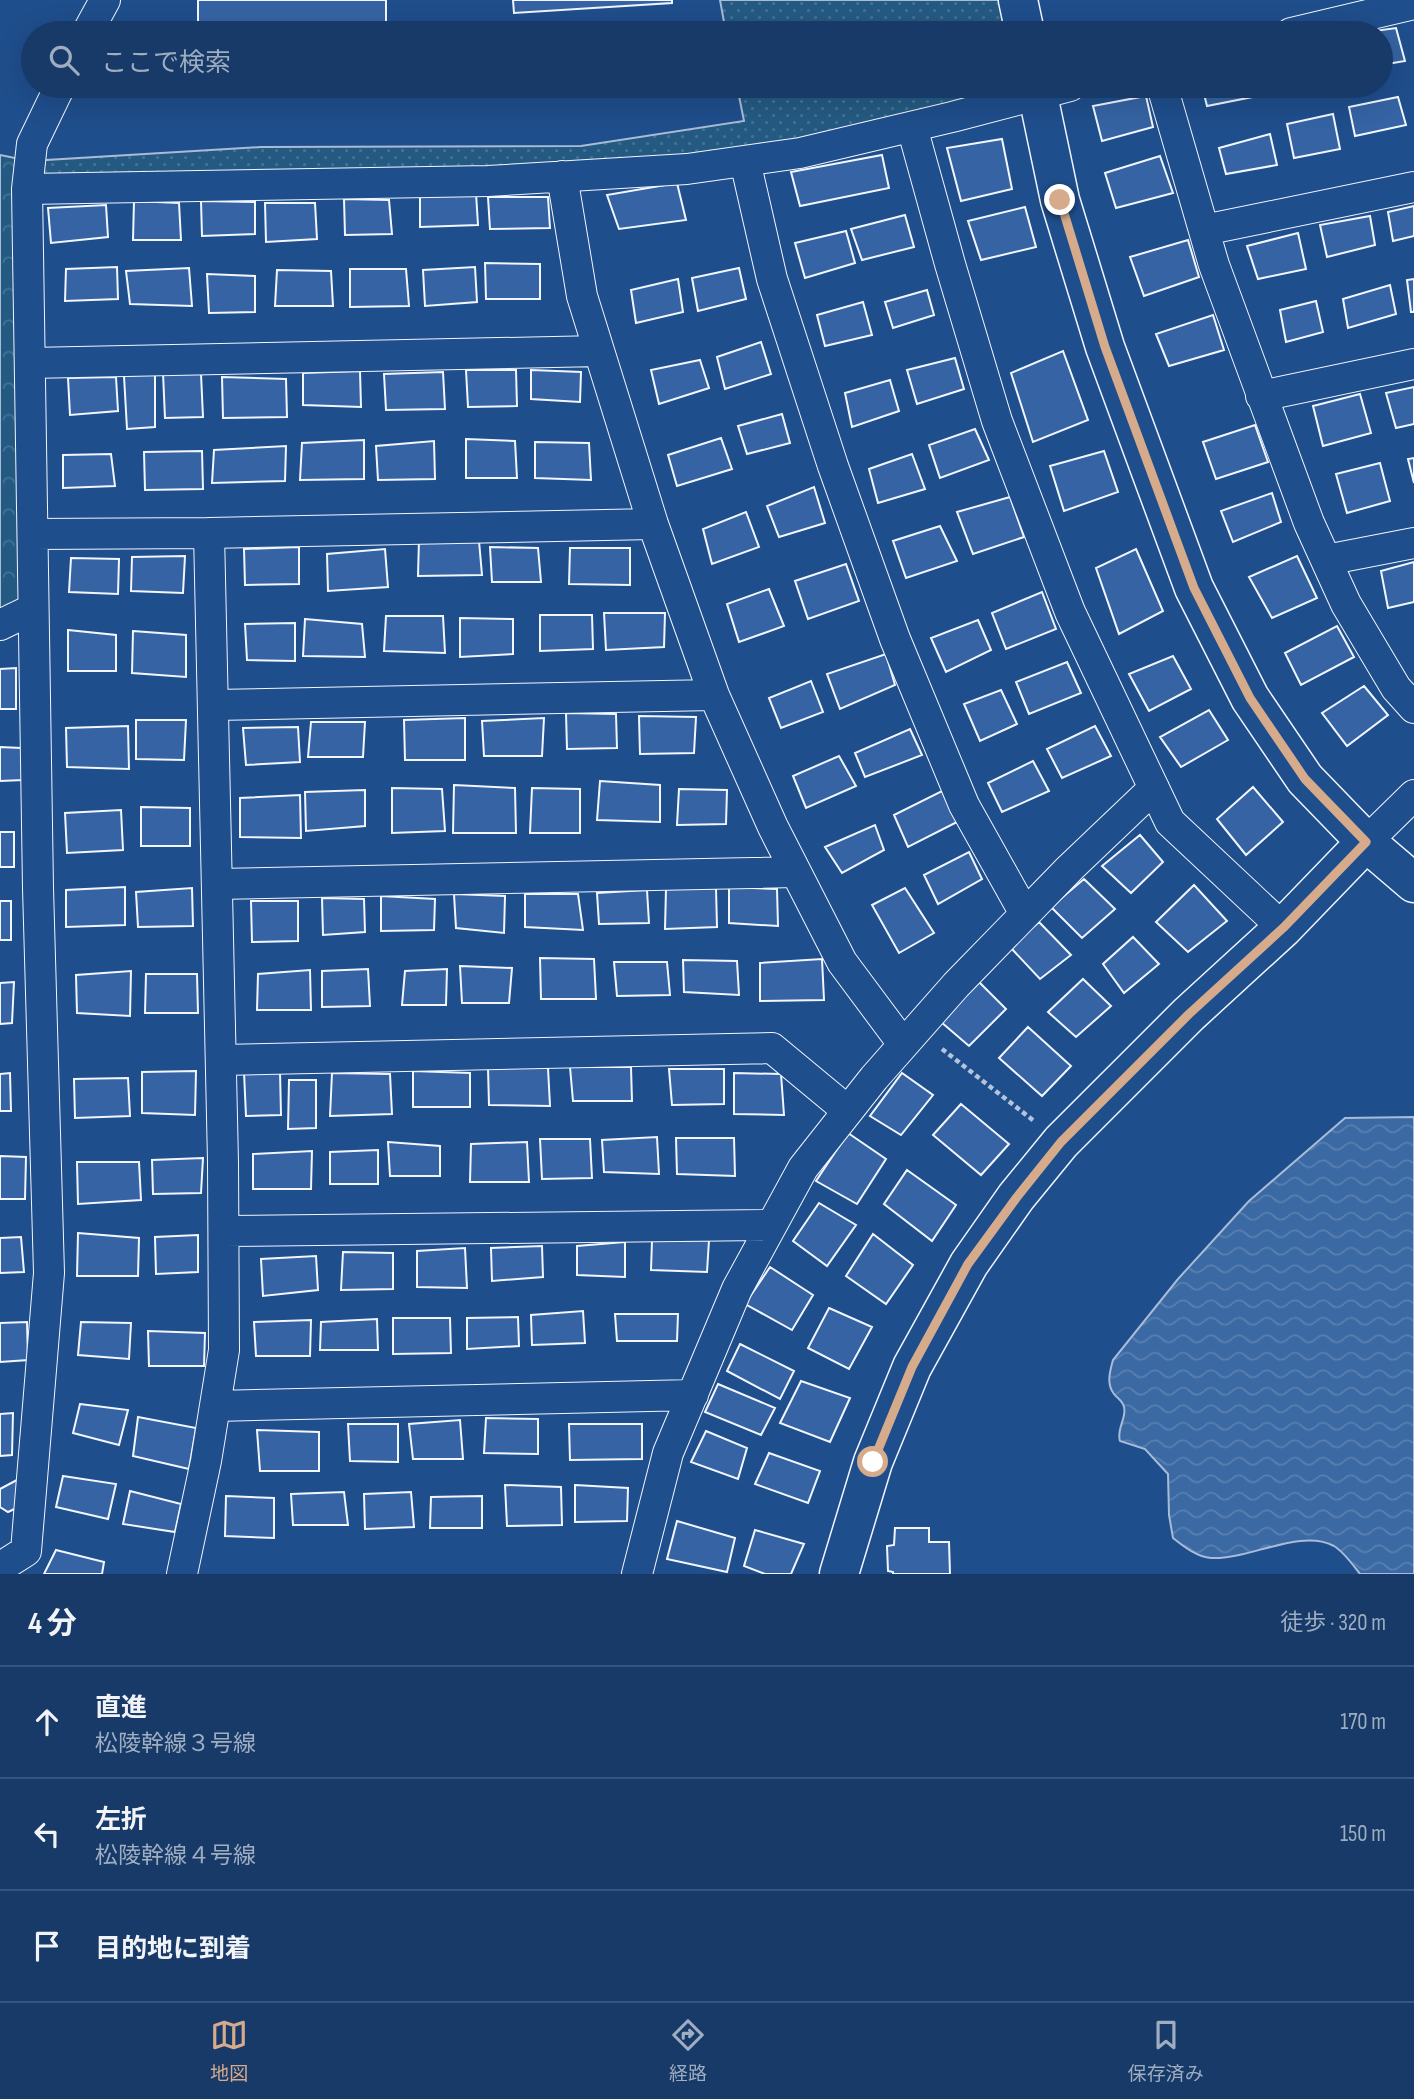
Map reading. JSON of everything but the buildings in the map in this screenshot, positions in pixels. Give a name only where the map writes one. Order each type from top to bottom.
[{"type":"street","points":[[94,21],[105,0]]},
{"type":"street","points":[[1018,0],[1022,21]]},
{"type":"street","points":[[1341,21],[1414,4]]},
{"type":"street","points":[[2,1567],[26,1551],[49,1273],[38,888],[27,189],[32,144],[54,98]]},
{"type":"street","points":[[27,189],[488,181],[687,169],[800,153],[912,127],[1013,98]]},
{"type":"street","points":[[1049,98],[1060,200],[1105,347],[1194,588],[1250,698],[1305,779],[1366,842],[1414,883]]},
{"type":"street","points":[[1166,98],[1204,230],[1261,396],[1309,523],[1346,604],[1396,688],[1414,708]]},
{"type":"street","points":[[912,127],[997,421],[1070,612],[1170,821],[1283,928]]},
{"type":"street","points":[[745,161],[772,279],[833,466],[895,639],[964,805],[1025,914]]},
{"type":"street","points":[[562,176],[582,296],[653,524],[714,695],[773,827],[842,962],[910,1037]]},
{"type":"street","points":[[1204,230],[1414,187]]},
{"type":"street","points":[[30,363],[599,351]]},
{"type":"street","points":[[1261,396],[1414,364]]},
{"type":"street","points":[[33,534],[653,524]]},
{"type":"street","points":[[182,1574],[224,1350],[221,1060],[209,533]]},
{"type":"street","points":[[1326,560],[1414,542]]},
{"type":"street","points":[[0,625],[33,609]]},
{"type":"street","points":[[213,705],[714,695]]},
{"type":"street","points":[[637,1574],[668,1453],[737,1289],[803,1168],[910,1037],[1025,914],[1154,788]]},
{"type":"street","points":[[839,1574],[873,1462],[912,1367],[968,1264],[1017,1197],[1061,1142],[1189,1014],[1283,928],[1414,795]]},
{"type":"street","points":[[217,884],[796,872]]},
{"type":"street","points":[[221,1060],[772,1048],[848,1111]]},
{"type":"street","points":[[224,1231],[772,1225]]},
{"type":"street","points":[[215,1406],[693,1395]]},
{"type":"path","points":[[910,1037],[1061,1142]]},
{"type":"green space","points":[[720,0],[1018,0],[1022,21],[724,21]]},
{"type":"green space","points":[[739,98],[994,98],[800,153],[27,189],[30,161],[261,147],[581,146],[744,121]]},
{"type":"green space","points":[[0,155],[30,161],[33,609],[0,629]]},
{"type":"water","points":[[1414,1117],[1414,1574],[1360,1574],[1338,1549],[1321,1541],[1291,1542],[1226,1557],[1211,1558],[1195,1553],[1173,1538],[1169,1515],[1168,1474],[1145,1449],[1120,1441],[1119,1432],[1125,1411],[1110,1386],[1113,1360],[1178,1279],[1249,1201],[1345,1118]]},
{"type":"route","points":[[873,1462],[912,1367],[968,1264],[1017,1197],[1061,1142],[1189,1014],[1283,928],[1366,842],[1305,779],[1250,698],[1194,588],[1105,347],[1060,200]]}]
